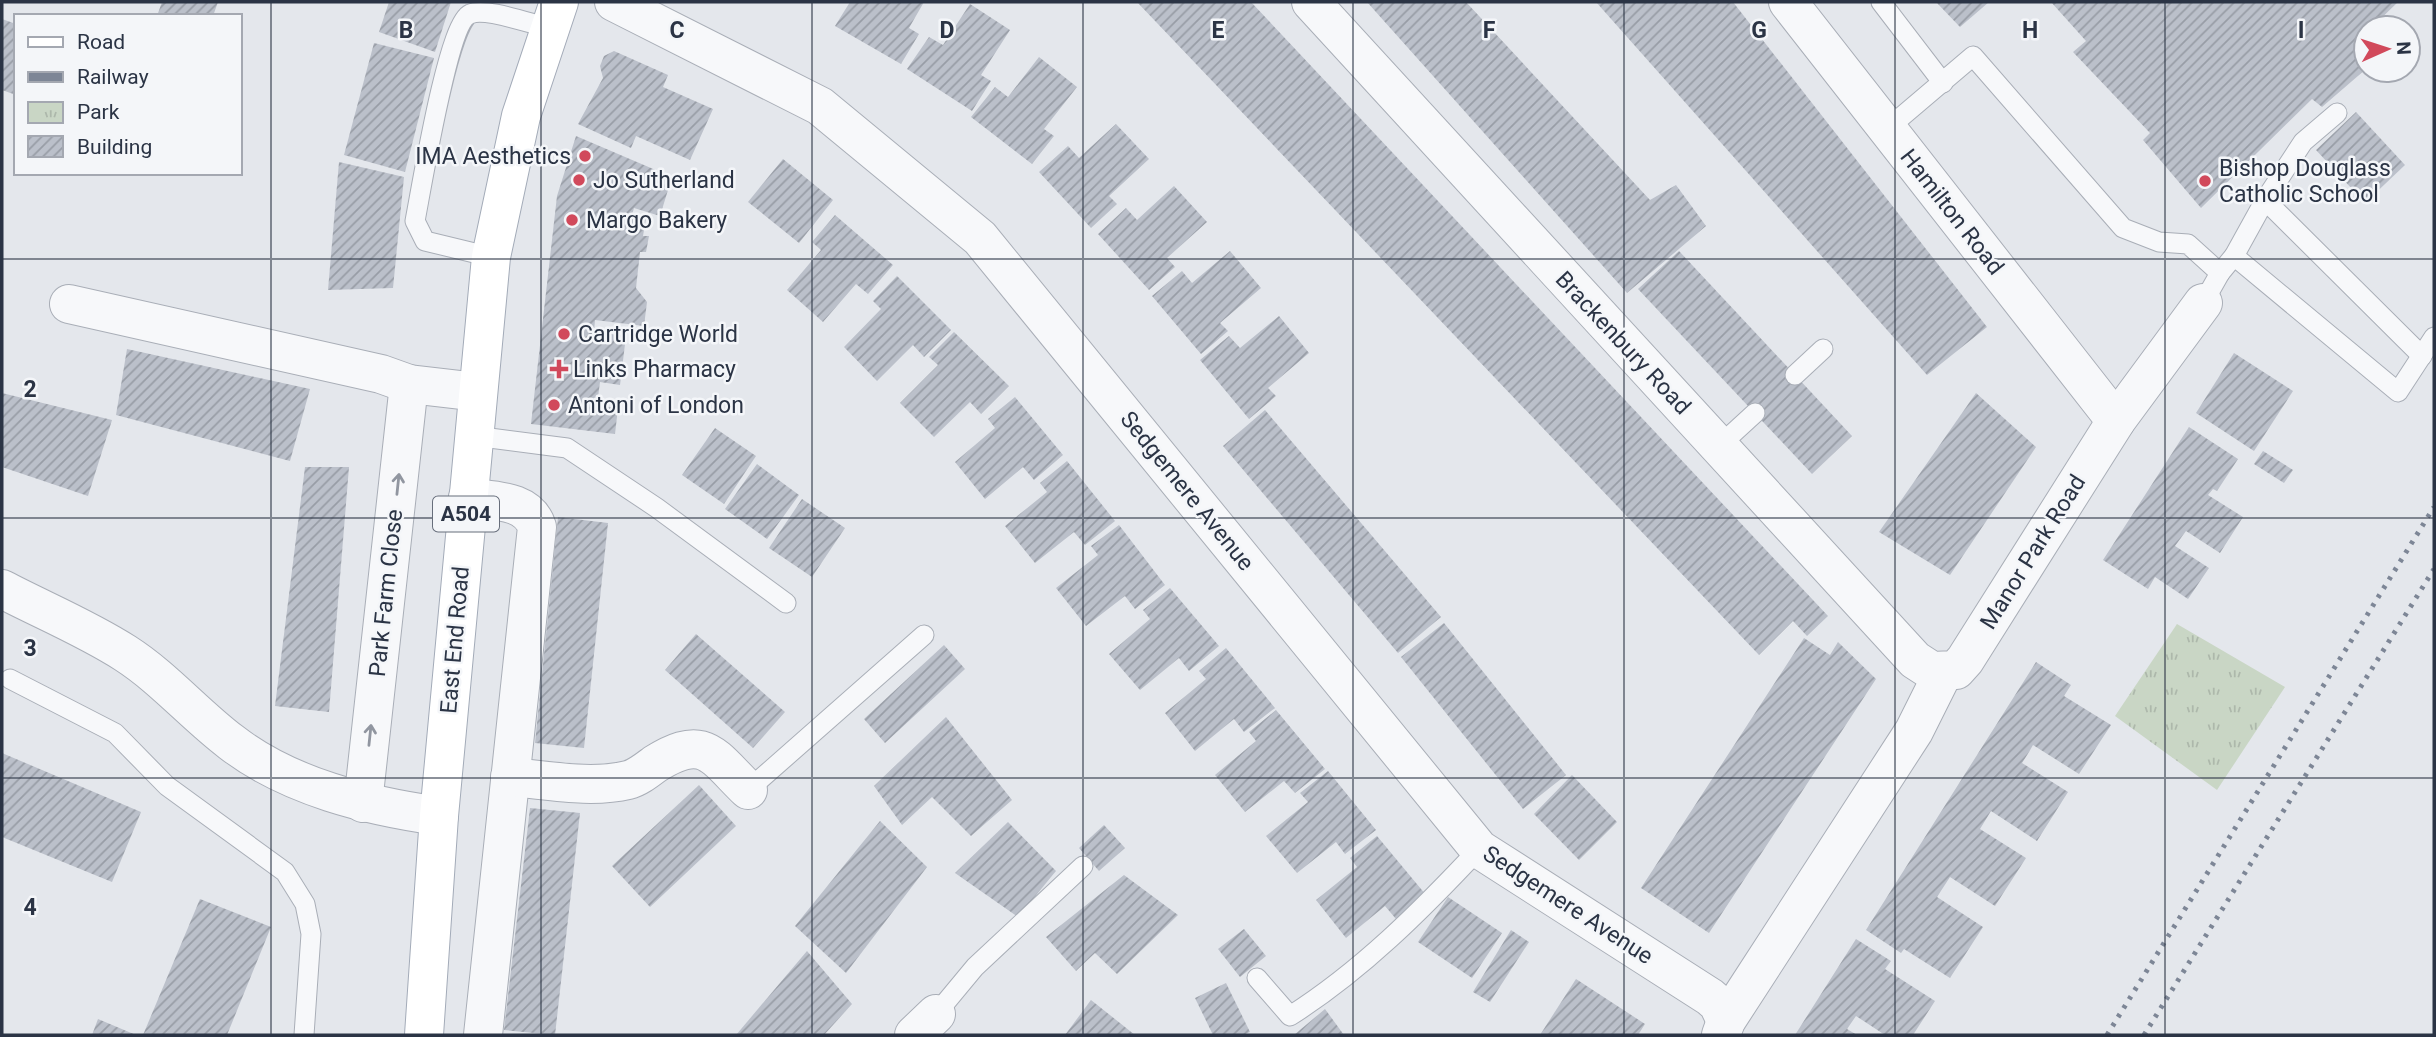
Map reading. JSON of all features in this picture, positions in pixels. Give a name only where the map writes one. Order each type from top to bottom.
[{"type":"main road","name":"East End Road","points":[[424,1035],[439,816],[491,257],[521,116],[554,15]]},
{"type":"street","name":"Sedgemere Avenue","points":[[614,2],[820,106],[980,237],[1479,849],[1710,997],[1718,1004],[1723,1028]]},
{"type":"street","name":"Brackenbury Road","points":[[1311,2],[1915,660],[1932,671],[1943,673]]},
{"type":"street","name":"Hamilton Road","points":[[1803,7],[1887,129],[2116,421]]},
{"type":"street","name":"Manor Park Road","points":[[1943,673],[1956,670],[1965,660],[2116,421],[2212,288]]},
{"type":"street","points":[[69,304],[381,374],[409,384],[478,392]]},
{"type":"street","name":"Park Farm Close","points":[[363,803],[409,384]]},
{"type":"street","points":[[468,497],[522,506],[533,514],[537,527],[483,1035]]},
{"type":"street","points":[[2,589],[125,653],[187,701],[248,755],[291,777],[363,803],[439,816]]},
{"type":"street","points":[[1723,1028],[1914,731],[1943,673]]},
{"type":"street","points":[[510,777],[603,785],[632,780],[677,750],[694,748],[709,752],[748,790]]},
{"type":"lane","points":[[1881,2],[1943,83]]},
{"type":"lane","points":[[491,257],[425,241],[418,233],[415,221],[440,93],[460,22],[469,14],[484,12],[554,15]]},
{"type":"lane","points":[[1887,129],[1973,56],[2123,228],[2159,242],[2188,244],[2212,288],[2303,142],[2337,113]]},
{"type":"lane","points":[[2265,200],[2421,356]]},
{"type":"lane","points":[[2234,256],[2398,392],[2434,337]]},
{"type":"lane","points":[[1796,375],[1823,349]]},
{"type":"lane","points":[[1719,446],[1755,413]]},
{"type":"lane","points":[[474,436],[567,448],[657,508],[786,603]]},
{"type":"lane","points":[[748,790],[924,635]]},
{"type":"lane","points":[[10,678],[115,733],[167,786],[285,872],[305,904],[311,934],[304,1035]]},
{"type":"lane","points":[[1257,978],[1290,1016],[1416,916],[1479,849]]},
{"type":"lane","points":[[925,1024],[975,967],[1083,866]]},
{"type":"green space","points":[[2177,624],[2285,687],[2217,790],[2115,716]]},
{"type":"building","points":[[162,2],[218,2],[214,14],[158,14]]},
{"type":"building","points":[[389,2],[451,2],[435,52],[379,32]]},
{"type":"building","points":[[850,2],[924,2],[909,28],[919,34],[901,64],[835,26]]},
{"type":"building","points":[[1137,2],[1251,2],[1828,616],[1807,636],[1793,621],[1759,655]]},
{"type":"building","points":[[1367,2],[1466,2],[1650,200],[1676,185],[1706,226],[1627,293]]},
{"type":"building","points":[[1596,2],[1733,2],[1987,327],[1927,375]]},
{"type":"building","points":[[1936,2],[1989,2],[1960,27]]},
{"type":"building","points":[[2051,2],[2398,2],[2386,14],[2352,14],[2352,81],[2322,107],[2312,99],[2201,208],[2143,140],[2150,133],[2073,52],[2086,41]]},
{"type":"building","points":[[970,4],[1010,30],[981,75],[991,81],[972,111],[907,69],[929,37],[943,45]]},
{"type":"building","points":[[2,19],[14,23],[14,94],[2,90]]},
{"type":"building","points":[[374,43],[434,58],[405,172],[344,155]]},
{"type":"building","points":[[614,51],[668,75],[663,87],[713,109],[690,160],[636,136],[631,148],[578,124],[603,78],[600,66],[604,56]]},
{"type":"building","points":[[1039,57],[1077,87],[1044,129],[1054,136],[1032,164],[971,117],[995,87],[1008,97]]},
{"type":"building","points":[[2356,112],[2405,165],[2365,203],[2316,150]]},
{"type":"building","points":[[1116,124],[1149,159],[1109,196],[1117,204],[1091,228],[1039,172],[1068,146],[1079,158]]},
{"type":"building","points":[[576,136],[672,177],[660,216],[634,208],[632,215],[646,218],[643,236],[649,236],[646,252],[640,252],[636,288],[647,302],[644,326],[595,320],[594,332],[626,336],[620,385],[600,382],[597,405],[618,408],[615,434],[531,424],[557,196]]},
{"type":"building","points":[[783,159],[833,200],[799,243],[748,202]]},
{"type":"building","points":[[339,162],[404,177],[393,288],[328,290]]},
{"type":"building","points":[[1174,186],[1207,222],[1167,258],[1175,267],[1149,290],[1098,234],[1126,208],[1137,220]]},
{"type":"building","points":[[835,215],[893,265],[868,294],[856,284],[823,322],[787,290],[821,250],[812,242]]},
{"type":"building","points":[[1230,251],[1261,288],[1220,323],[1228,331],[1201,354],[1152,296],[1182,271],[1192,283]]},
{"type":"building","points":[[1679,251],[1852,436],[1812,474],[1638,289]]},
{"type":"building","points":[[897,276],[951,330],[924,357],[913,345],[877,381],[844,347],[881,309],[873,301]]},
{"type":"building","points":[[1279,316],[1309,353],[1268,388],[1276,396],[1249,419],[1200,360],[1229,336],[1240,348]]},
{"type":"building","points":[[954,332],[1009,386],[981,414],[970,402],[934,437],[900,403],[938,365],[929,357]]},
{"type":"building","points":[[127,349],[310,389],[290,461],[116,415]]},
{"type":"building","points":[[2234,353],[2293,391],[2254,451],[2196,413]]},
{"type":"building","points":[[2,393],[112,420],[88,496],[2,467]]},
{"type":"building","points":[[1976,393],[2036,447],[1950,575],[1879,532]]},
{"type":"building","points":[[1015,397],[1063,455],[1034,480],[1023,467],[985,499],[955,462],[995,428],[988,419]]},
{"type":"building","points":[[1265,410],[1441,617],[1398,653],[1223,446]]},
{"type":"building","points":[[2189,427],[2238,459],[2217,491],[2213,489],[2208,495],[2243,517],[2220,553],[2186,531],[2175,546],[2209,568],[2188,599],[2155,577],[2148,589],[2103,560]]},
{"type":"building","points":[[715,428],[756,456],[724,504],[682,475]]},
{"type":"building","points":[[2263,451],[2293,470],[2284,483],[2254,464]]},
{"type":"building","points":[[1067,461],[1115,521],[1085,545],[1074,532],[1035,563],[1005,526],[1047,492],[1040,483]]},
{"type":"building","points":[[757,464],[799,495],[767,539],[725,509]]},
{"type":"building","points":[[305,467],[349,467],[329,712],[275,706]]},
{"type":"building","points":[[802,499],[845,528],[812,577],[769,548]]},
{"type":"building","points":[[558,517],[608,523],[584,748],[535,743]]},
{"type":"building","points":[[1119,525],[1165,585],[1135,609],[1125,596],[1086,626],[1056,588],[1098,555],[1091,546]]},
{"type":"building","points":[[1170,588],[1219,646],[1189,671],[1179,658],[1140,690],[1109,654],[1150,619],[1143,610]]},
{"type":"building","points":[[1444,623],[1566,775],[1523,809],[1401,657]]},
{"type":"building","points":[[696,634],[785,712],[753,748],[665,670]]},
{"type":"building","points":[[1804,638],[1830,655],[1838,642],[1876,679],[1709,933],[1641,888]]},
{"type":"building","points":[[944,645],[965,669],[885,743],[864,719]]},
{"type":"building","points":[[1226,648],[1275,708],[1244,732],[1234,719],[1195,751],[1165,713],[1206,679],[1199,671]]},
{"type":"building","points":[[2036,662],[2071,685],[2064,696],[2111,725],[2079,774],[2033,745],[2022,763],[2068,792],[2037,841],[1991,811],[1980,829],[2026,858],[1995,906],[1950,877],[1937,897],[1983,927],[1950,978],[1904,949],[1901,953],[1866,930]]},
{"type":"building","points":[[1276,710],[1325,769],[1295,793],[1284,781],[1245,812],[1215,775],[1256,741],[1249,732]]},
{"type":"building","points":[[946,717],[1012,800],[971,836],[932,797],[902,825],[874,786]]},
{"type":"building","points":[[2,753],[141,812],[112,882],[2,837]]},
{"type":"building","points":[[1328,771],[1376,830],[1345,854],[1336,842],[1297,873],[1266,836],[1308,802],[1300,793]]},
{"type":"building","points":[[1572,775],[1617,822],[1579,860],[1534,814]]},
{"type":"building","points":[[699,785],[736,826],[650,907],[612,866]]},
{"type":"building","points":[[530,808],[580,813],[555,1035],[504,1030]]},
{"type":"building","points":[[880,821],[927,867],[846,973],[795,926]]},
{"type":"building","points":[[1008,822],[1056,871],[1018,917],[955,873]]},
{"type":"building","points":[[1104,825],[1125,848],[1099,871],[1079,848]]},
{"type":"building","points":[[1377,836],[1426,895],[1396,919],[1385,906],[1346,938],[1316,900],[1357,867],[1350,858]]},
{"type":"building","points":[[1124,875],[1178,915],[1117,974],[1095,953],[1076,971],[1046,937]]},
{"type":"building","points":[[1448,897],[1502,933],[1472,978],[1418,942]]},
{"type":"building","points":[[200,899],[271,927],[227,1035],[143,1035]]},
{"type":"building","points":[[1244,929],[1266,956],[1240,977],[1218,949]]},
{"type":"building","points":[[1511,930],[1529,942],[1490,1002],[1473,992]]},
{"type":"building","points":[[1856,939],[1891,961],[1885,969],[1935,1001],[1913,1035],[1885,1035],[1856,1016],[1847,1029],[1857,1035],[1795,1035]]},
{"type":"building","points":[[807,951],[852,1004],[824,1035],[736,1035]]},
{"type":"building","points":[[1576,979],[1645,1024],[1638,1035],[1540,1035]]},
{"type":"building","points":[[1226,983],[1250,1032],[1243,1035],[1213,1035],[1195,998]]},
{"type":"building","points":[[1091,1000],[1135,1035],[1065,1035]]},
{"type":"building","points":[[1325,1009],[1344,1035],[1294,1035]]},
{"type":"building","points":[[98,1019],[136,1035],[92,1035]]},
{"type":"railway","points":[[2107,1035],[2434,507]]},
{"type":"railway","points":[[2144,1035],[2434,569]]},
{"type":"place","name":"IMA Aesthetics","points":[[585,156]]},
{"type":"place","name":"Jo Sutherland","points":[[579,180]]},
{"type":"place","name":"Bishop Douglass Catholic School","points":[[2205,181]]},
{"type":"place","name":"Margo Bakery","points":[[572,220]]},
{"type":"place","name":"Cartridge World","points":[[564,334]]},
{"type":"place","name":"Links Pharmacy","points":[[559,369]]},
{"type":"place","name":"Antoni of London","points":[[554,405]]}]
